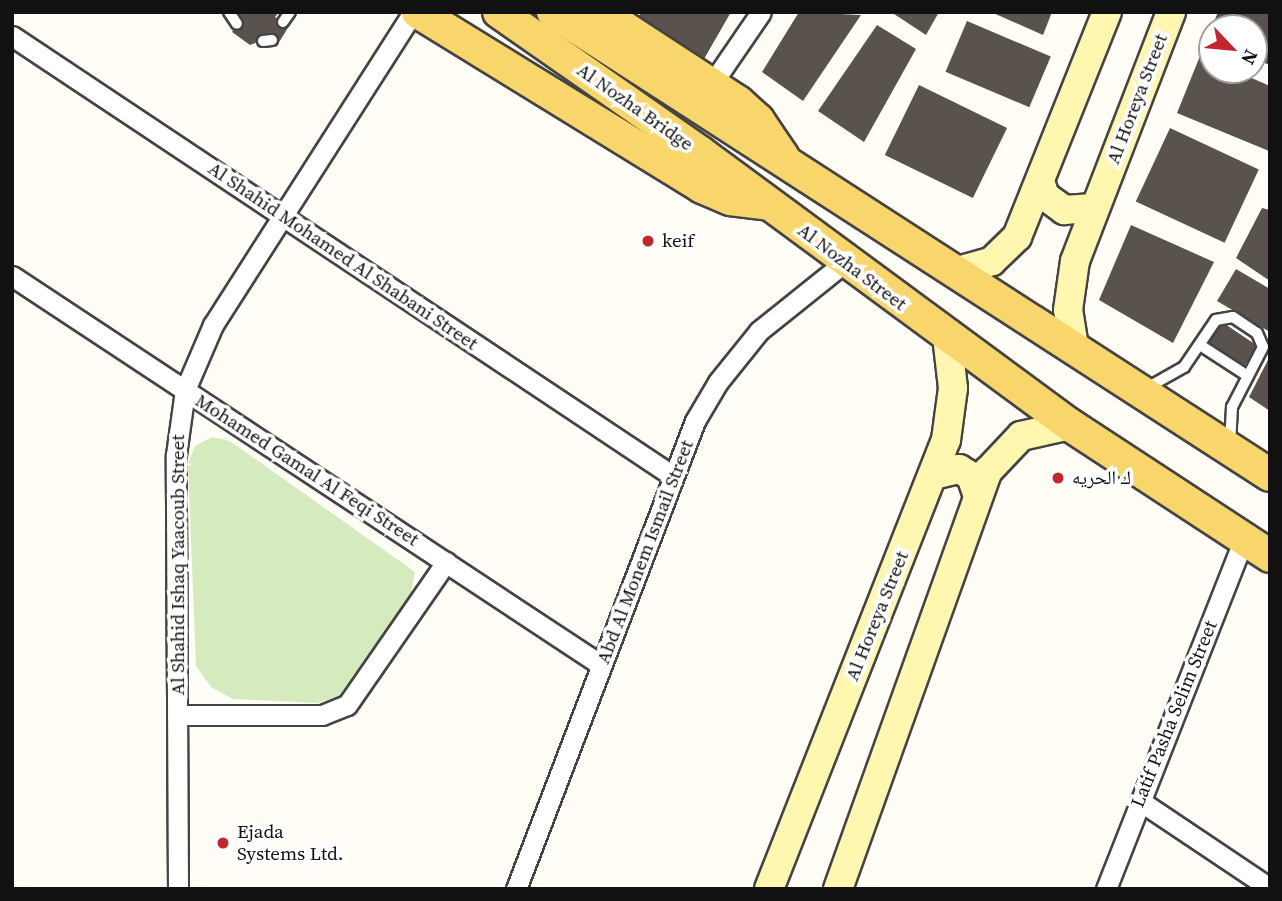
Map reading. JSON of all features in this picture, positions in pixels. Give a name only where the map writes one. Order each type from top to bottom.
[{"type":"main road","points":[[418,12],[702,187],[730,199],[769,204]]},
{"type":"main road","name":"Al Nozha Bridge","points":[[499,12],[769,204]]},
{"type":"main road","name":"Al Nozha Bridge","points":[[553,12],[787,164]]},
{"type":"main road","points":[[600,12],[712,85],[758,120],[787,164],[958,271],[1270,475]]},
{"type":"main road","name":"Al Nozha Street","points":[[769,204],[1070,425],[1270,556]]},
{"type":"street","name":"Al Shahid Ishaq Yaacoub Street","points":[[178,889],[177,439],[185,390],[205,340],[413,12]]},
{"type":"street","points":[[712,85],[761,12]]},
{"type":"street","points":[[958,271],[992,261],[1010,246],[1040,181],[1107,12]]},
{"type":"street","name":"Al Horeya Street","points":[[1074,347],[1070,286],[1094,208],[1171,12]]},
{"type":"street","name":"Al Shahid Mohamed Al Shabani Street","points":[[12,36],[673,475]]},
{"type":"street","points":[[1040,181],[1045,196],[1064,210],[1094,208]]},
{"type":"street","name":"Abd Al Monem Ismail Street","points":[[516,889],[695,421],[730,364],[776,316],[845,262]]},
{"type":"street","name":"Mohamed Gamal Al Feqi Street","points":[[12,276],[601,665]]},
{"type":"street","name":"Al Horeya Street","points":[[769,889],[933,475],[952,409],[947,337]]},
{"type":"street","points":[[838,889],[978,496],[993,462],[1013,441],[1070,425]]},
{"type":"street","points":[[933,475],[959,469],[975,482],[978,496]]},
{"type":"street","name":"Latif Pasha Selim Street","points":[[1106,889],[1244,539]]},
{"type":"street","points":[[177,715],[312,715],[339,710],[361,693],[446,562]]},
{"type":"street","points":[[1140,801],[1270,888]]},
{"type":"lane","points":[[229,12],[237,24]]},
{"type":"lane","points":[[283,22],[290,12]]},
{"type":"lane","points":[[1141,391],[1178,372],[1216,320],[1233,317],[1262,342],[1231,407],[1230,450]]},
{"type":"lane","points":[[1200,345],[1248,376]]},
{"type":"green space","points":[[212,437],[230,441],[415,572],[411,593],[338,697],[317,703],[233,699],[211,687],[196,666],[188,463],[195,446]]},
{"type":"building","points":[[235,12],[279,12],[275,17],[289,26],[278,44],[269,38],[250,45],[232,32],[239,20]]},
{"type":"building","points":[[641,12],[731,12],[704,59],[639,16]]},
{"type":"building","points":[[799,12],[861,15],[803,101],[762,72]]},
{"type":"building","points":[[891,12],[939,12],[926,35]]},
{"type":"building","points":[[991,12],[1052,12],[1043,35]]},
{"type":"building","points":[[1270,12],[1270,65],[1268,14],[1217,14]]},
{"type":"building","points":[[967,21],[1051,57],[1029,107],[946,72]]},
{"type":"building","points":[[877,25],[916,49],[864,142],[818,111]]},
{"type":"building","points":[[1198,61],[1198,84],[1265,84],[1270,86],[1269,151],[1177,113]]},
{"type":"building","points":[[919,85],[1007,128],[973,198],[885,155]]},
{"type":"building","points":[[1170,128],[1259,169],[1225,243],[1136,201]]},
{"type":"building","points":[[1262,208],[1270,210],[1270,281],[1236,258]]},
{"type":"building","points":[[1131,225],[1214,262],[1173,343],[1099,300]]},
{"type":"building","points":[[1236,269],[1270,289],[1270,332],[1217,301]]},
{"type":"building","points":[[1222,322],[1258,346],[1244,366],[1209,342]]},
{"type":"building","points":[[1270,356],[1270,411],[1249,397]]},
{"type":"place","name":"keif","points":[[648,241]]},
{"type":"place","name":"ك الحريه","points":[[1058,478]]},
{"type":"place","name":"Ejada Systems Ltd.","points":[[223,843]]}]
